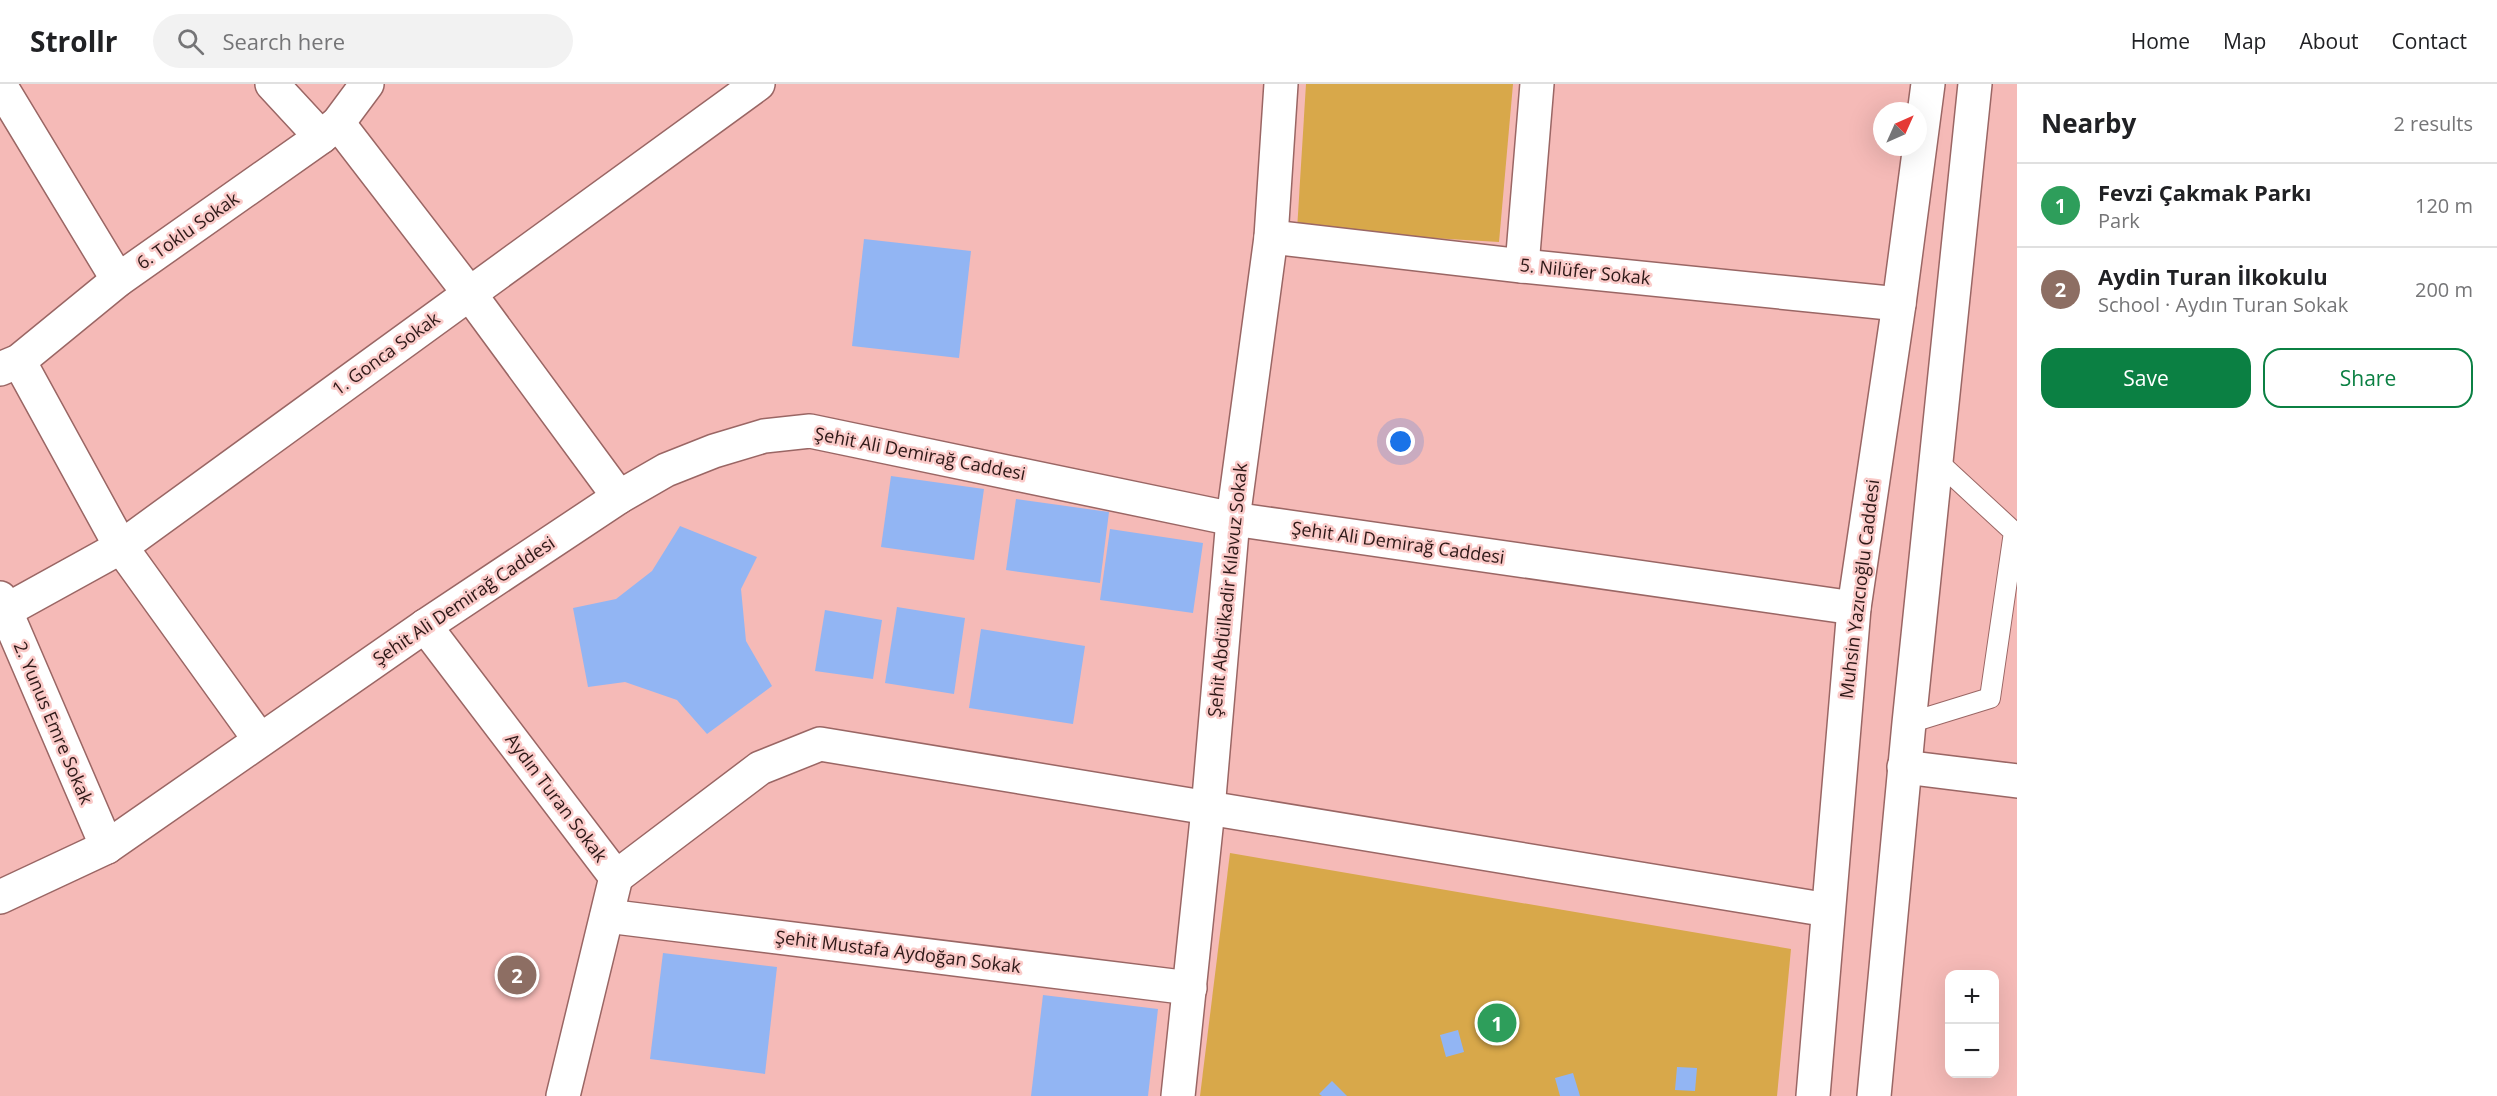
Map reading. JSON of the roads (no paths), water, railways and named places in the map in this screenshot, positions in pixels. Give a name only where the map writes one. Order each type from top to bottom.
[{"type":"street","points":[[272,84],[329,130],[469,293],[618,497]]},
{"type":"street","name":"6. Toklu Sokak","points":[[9,365],[118,280],[329,130],[367,84]]},
{"type":"street","name":"1. Gonca Sokak","points":[[3,605],[121,547],[758,84]]},
{"type":"street","name":"Şehit Abdülkadir Kılavuz Sokak","points":[[1178,1096],[1208,809],[1233,519],[1271,237],[1281,84]]},
{"type":"street","points":[[1522,266],[1537,84]]},
{"type":"street","name":"Muhsin Yazıcıoğlu Caddesi","points":[[1813,1096],[1854,608],[1899,304],[1928,84]]},
{"type":"street","points":[[1874,1096],[1904,767],[1975,84]]},
{"type":"street","points":[[11,89],[118,280]]},
{"type":"street","name":"5. Nilüfer Sokak","points":[[1271,237],[1522,266],[1899,304]]},
{"type":"street","points":[[9,365],[121,547],[260,740]]},
{"type":"street","name":"Şehit Ali Demirağ Caddesi","points":[[0,897],[107,847],[425,626],[618,497],[666,470],[714,451],[764,436],[810,431],[1233,519],[1854,608]]},
{"type":"street","name":"2. Yunus Emre Sokak","points":[[3,605],[107,847]]},
{"type":"street","name":"Aydın Turan Sokak","points":[[425,626],[616,877],[563,1096]]},
{"type":"street","points":[[616,877],[760,768],[820,744],[1828,910]]},
{"type":"street","points":[[1904,767],[2017,781]]},
{"type":"street","name":"Şehit Mustafa Aydoğan Sokak","points":[[607,916],[1190,988]]},
{"type":"lane","points":[[1909,723],[1990,698],[2014,532],[1935,459]]},
{"type":"place","name":"Aydin Turan İlkokulu","points":[[517,975]]},
{"type":"place","name":"Fevzi Çakmak Parkı","points":[[1497,1023]]}]
